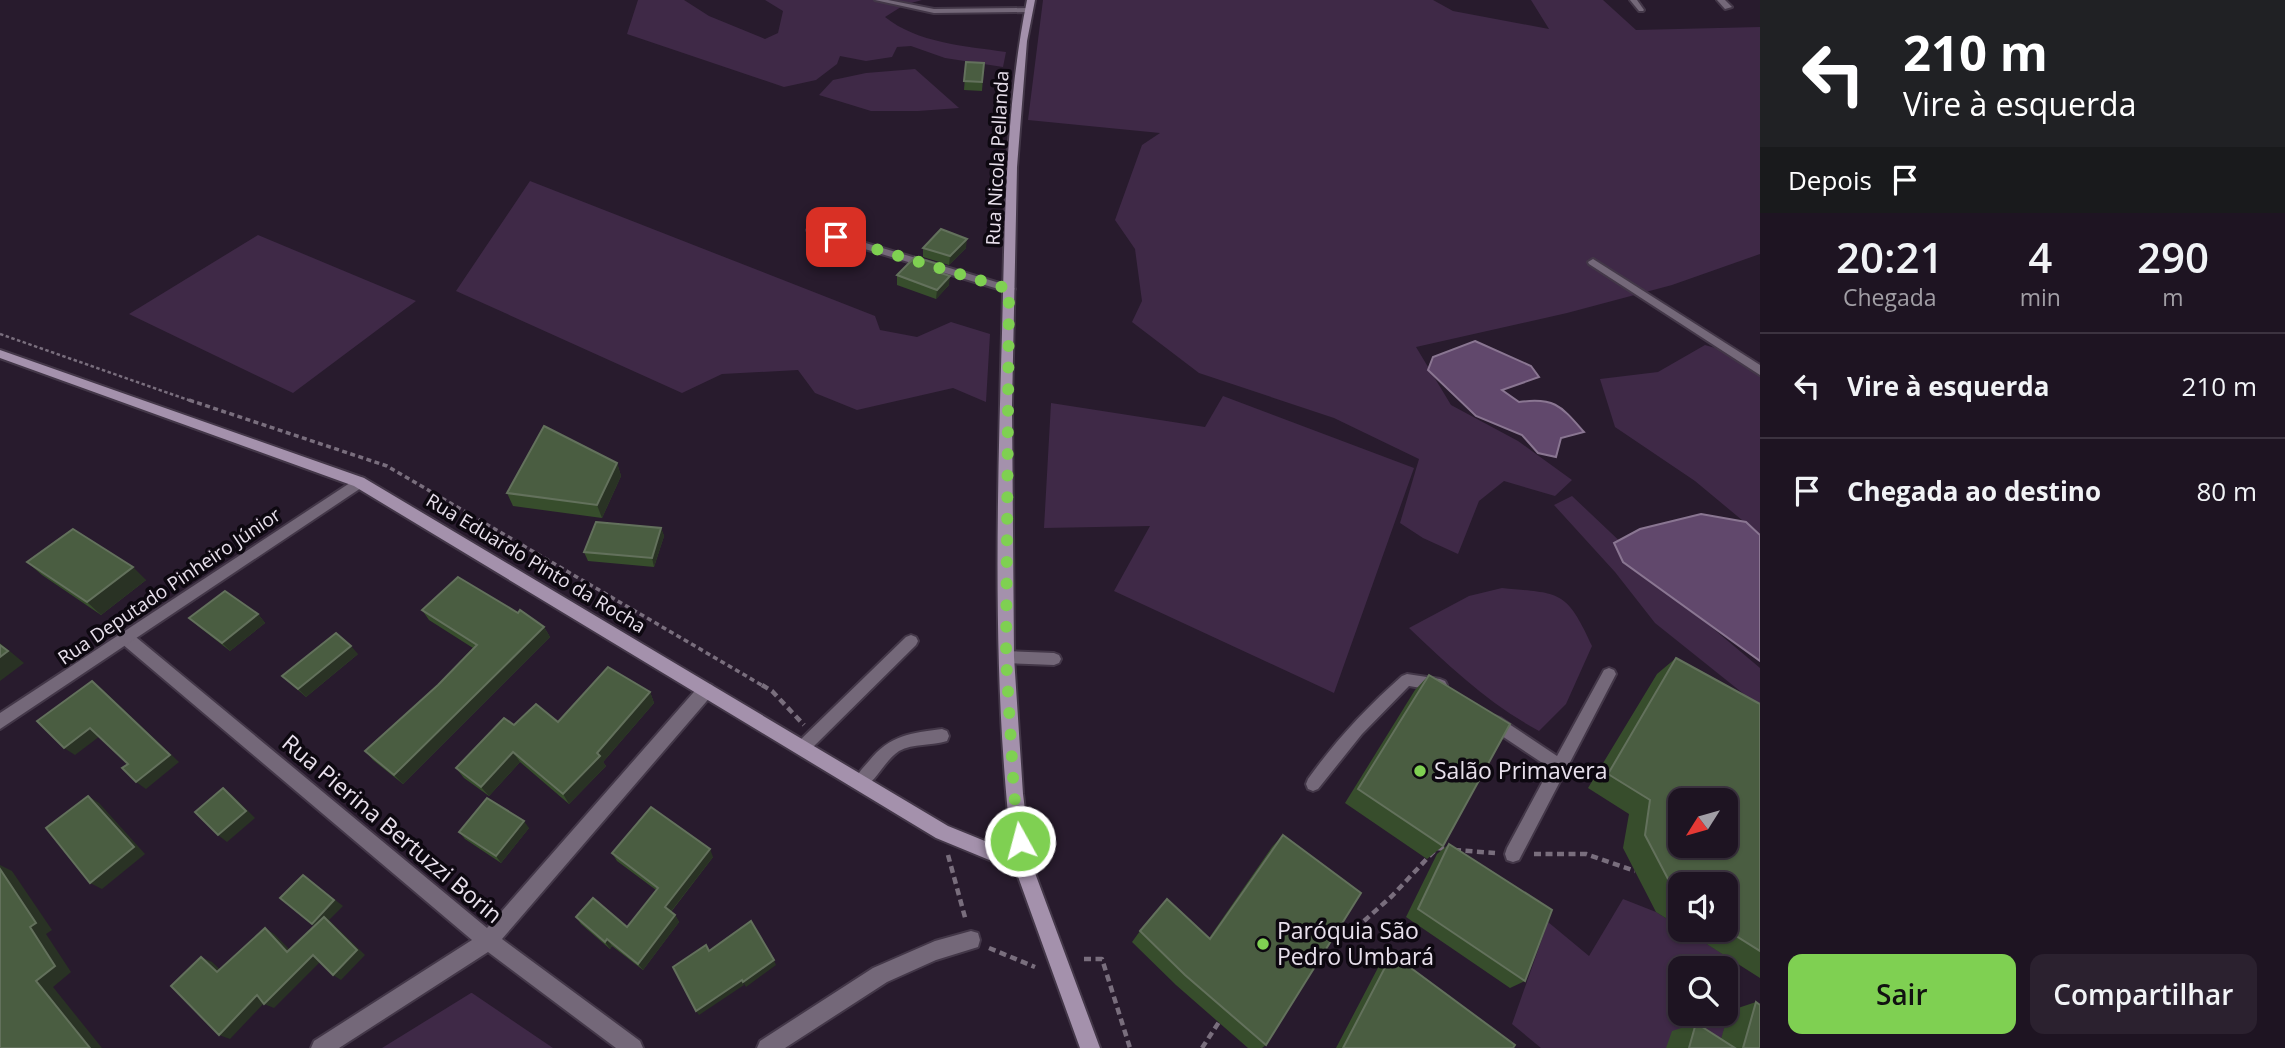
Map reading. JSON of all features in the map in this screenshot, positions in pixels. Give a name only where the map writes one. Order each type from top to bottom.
[{"type":"main road","name":"Rua Nicola Pellanda","points":[[1030,5],[1023,41],[1012,167],[1006,657],[1014,794],[1023,865],[1090,1048]]},
{"type":"main road","name":"Rua Eduardo Pinto da Rocha","points":[[0,354],[359,482],[942,832],[1023,865]]},
{"type":"street","points":[[1721,0],[1728,7]]},
{"type":"street","points":[[812,230],[1009,289]]},
{"type":"street","points":[[1593,262],[1760,371]]},
{"type":"street","name":"Rua Deputado Pinheiro Júnior","points":[[0,722],[359,482]]},
{"type":"street","name":"Rua Pierina Bertuzzi Borin","points":[[126,638],[488,941],[633,1048]]},
{"type":"street","points":[[321,1048],[488,941],[706,690]]},
{"type":"street","points":[[767,1048],[880,975],[935,951],[971,940]]},
{"type":"lane","points":[[878,0],[934,11],[1030,5]]},
{"type":"lane","points":[[1633,0],[1641,10]]},
{"type":"lane","points":[[802,748],[911,641]]},
{"type":"lane","points":[[1006,657],[1054,659]]},
{"type":"lane","points":[[1513,854],[1609,674]]},
{"type":"lane","points":[[1313,785],[1335,753],[1381,702],[1407,680],[1438,684],[1458,697]]},
{"type":"lane","points":[[1478,711],[1559,766]]},
{"type":"lane","points":[[860,783],[889,747],[905,739],[942,736]]},
{"type":"path","points":[[942,832],[971,940],[1035,967]]},
{"type":"path","points":[[1364,921],[1395,897],[1420,866],[1430,860],[1437,848],[1513,854],[1586,854],[1635,871]]},
{"type":"path","points":[[1084,959],[1102,959],[1130,1048]]},
{"type":"path","points":[[1202,1048],[1219,1022]]},
{"type":"shaded area","points":[[638,0],[684,0],[709,16],[765,39],[778,33],[783,11],[765,0],[922,0],[904,5],[885,17],[912,33],[927,38],[1006,52],[1003,67],[945,58],[911,46],[897,47],[892,57],[866,61],[840,56],[837,64],[816,80],[784,87],[627,34]]},
{"type":"shaded area","points":[[1043,0],[1433,0],[1453,11],[1549,29],[1531,0],[1603,0],[1636,30],[1760,27],[1760,254],[1672,285],[1567,313],[1416,347],[1451,405],[1518,441],[1572,480],[1555,496],[1504,481],[1479,501],[1458,554],[1423,538],[1400,523],[1419,459],[1334,418],[1199,373],[1132,322],[1142,301],[1135,249],[1115,220],[1142,145],[1160,133],[1028,120]]},
{"type":"shaded area","points":[[915,69],[959,108],[871,111],[819,95],[833,80],[866,73]]},
{"type":"shaded area","points":[[530,181],[875,316],[880,330],[917,337],[951,322],[990,334],[986,402],[953,388],[857,410],[815,393],[798,370],[722,374],[682,393],[456,291]]},
{"type":"shaded area","points":[[258,235],[416,301],[293,393],[129,314]]},
{"type":"shaded area","points":[[1475,341],[1531,366],[1539,377],[1502,390],[1519,402],[1541,401],[1556,405],[1584,432],[1561,438],[1556,457],[1538,453],[1522,435],[1476,416],[1428,370],[1433,357]]},
{"type":"shaded area","points":[[1705,345],[1743,356],[1760,367],[1760,535],[1695,481],[1615,427],[1600,379],[1658,372]]},
{"type":"shaded area","points":[[1223,396],[1414,468],[1334,693],[1114,591],[1150,526],[1044,528],[1051,403],[1205,427]]},
{"type":"shaded area","points":[[1572,496],[1703,620],[1760,668],[1760,707],[1655,623],[1615,572],[1554,505]]},
{"type":"shaded area","points":[[1701,514],[1746,522],[1760,535],[1760,661],[1623,562],[1614,543],[1640,529]]},
{"type":"shaded area","points":[[1502,588],[1549,594],[1559,598],[1575,614],[1592,646],[1566,704],[1539,731],[1487,697],[1409,628],[1469,596]]},
{"type":"shaded area","points":[[1623,899],[1668,920],[1668,942],[1704,942],[1726,956],[1668,956],[1668,1026],[1725,1026],[1719,1048],[1541,1048],[1512,1024],[1548,922],[1589,956]]},
{"type":"shaded area","points":[[471,993],[553,1048],[382,1048]]},
{"type":"building","points":[[966,62],[984,63],[982,82],[964,81]]},
{"type":"building","points":[[941,229],[967,239],[950,256],[923,248]]},
{"type":"building","points":[[915,257],[941,265],[935,271],[950,276],[937,290],[897,275]]},
{"type":"building","points":[[544,426],[617,463],[597,505],[507,493]]},
{"type":"building","points":[[596,522],[661,528],[652,558],[584,552]]},
{"type":"building","points":[[73,529],[133,567],[87,602],[27,562]]},
{"type":"building","points":[[458,577],[518,613],[520,610],[544,627],[394,775],[365,751],[438,685],[477,645],[422,610]]},
{"type":"building","points":[[225,591],[258,614],[222,643],[189,618]]},
{"type":"building","points":[[336,633],[351,646],[298,689],[282,676]]},
{"type":"building","points":[[0,645],[8,651],[0,657]]},
{"type":"building","points":[[1676,658],[1760,704],[1760,951],[1738,937],[1738,872],[1668,872],[1668,879],[1645,835],[1650,800],[1608,774]]},
{"type":"building","points":[[608,667],[650,692],[597,753],[600,756],[563,794],[513,752],[481,787],[456,768],[504,718],[514,725],[536,704],[558,722]]},
{"type":"building","name":"Salão Primavera","points":[[1429,675],[1510,724],[1443,846],[1358,789]]},
{"type":"building","points":[[92,681],[170,755],[136,782],[122,768],[128,764],[90,728],[64,748],[37,721]]},
{"type":"building","points":[[223,788],[246,811],[218,835],[195,812]]},
{"type":"building","points":[[88,796],[134,847],[90,883],[46,828]]},
{"type":"building","points":[[487,798],[524,821],[496,856],[459,832]]},
{"type":"building","points":[[651,807],[710,849],[665,907],[675,915],[638,964],[607,939],[605,942],[576,917],[593,898],[627,927],[658,888],[612,853]]},
{"type":"building","name":"Paróquia São Pedro Umbará","points":[[1283,835],[1361,893],[1266,1045],[1185,975],[1140,931],[1167,899],[1210,939]]},
{"type":"building","points":[[1449,844],[1552,910],[1525,981],[1418,909]]},
{"type":"building","points":[[0,869],[36,923],[30,927],[55,966],[36,981],[90,1048],[0,1048]]},
{"type":"building","points":[[303,875],[334,900],[312,924],[280,898]]},
{"type":"building","points":[[324,917],[357,950],[333,975],[313,955],[264,1004],[257,995],[219,1035],[171,986],[201,957],[217,972],[265,928],[287,952]]},
{"type":"building","points":[[751,921],[774,960],[696,1011],[673,967],[706,945],[709,951]]},
{"type":"building","points":[[1392,954],[1515,1045],[1513,1048],[1343,1048]]},
{"type":"building","points":[[1756,1002],[1760,1005],[1760,1048],[1743,1048]]},
{"type":"building","points":[[1695,1026],[1701,1026],[1735,1048],[1689,1048]]},
{"type":"place","name":"Salão Primavera","points":[[1420,771]]},
{"type":"place","name":"Paróquia São Pedro Umbará","points":[[1263,944]]},
{"type":"route","points":[[836,237],[1009,289],[1006,657],[1012,720],[1014,794],[1020,841]]}]
